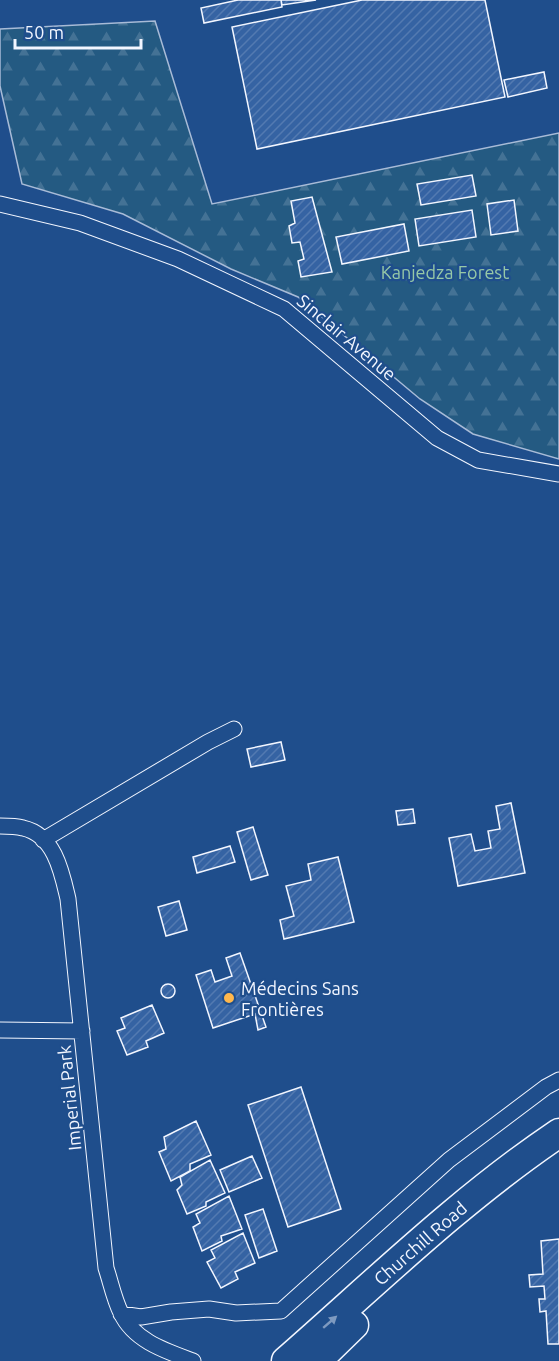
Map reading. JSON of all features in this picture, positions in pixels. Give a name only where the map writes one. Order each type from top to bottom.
[{"type":"highway","name":"Churchill Road","points":[[286,1361],[411,1250],[513,1164],[559,1133]]},
{"type":"highway","name":"Churchill Road","points":[[317,1361],[422,1261],[522,1177],[559,1151]]},
{"type":"street","name":"Sinclair Avenue","points":[[0,204],[80,223],[178,259],[284,309],[437,438],[478,460],[559,474]]},
{"type":"street","points":[[0,826],[25,828],[44,840],[208,742],[234,729]]},
{"type":"street","name":"Imperial Park","points":[[44,840],[55,854],[68,899],[106,1268],[121,1314],[134,1331],[160,1350],[193,1361]]},
{"type":"street","points":[[0,1030],[82,1031]]},
{"type":"street","points":[[121,1314],[141,1317],[209,1309],[236,1314],[281,1311],[448,1160],[546,1087],[559,1080]]},
{"type":"green space","name":"Kanjedza Forest","points":[[155,21],[212,204],[559,133],[559,459],[473,434],[420,399],[298,297],[231,269],[123,214],[22,184],[0,86],[0,29]]},
{"type":"building","points":[[238,0],[281,0],[282,7],[204,23],[201,8]]},
{"type":"building","points":[[281,0],[316,0],[282,5]]},
{"type":"building","points":[[362,0],[485,0],[505,97],[257,149],[232,27]]},
{"type":"building","points":[[544,72],[547,88],[508,97],[504,80]]},
{"type":"building","points":[[472,175],[476,196],[421,205],[417,184]]},
{"type":"building","points":[[312,197],[332,272],[301,277],[298,261],[304,259],[300,242],[292,243],[289,226],[295,223],[291,201]]},
{"type":"building","points":[[514,200],[518,231],[491,235],[487,204]]},
{"type":"building","points":[[472,210],[476,237],[419,246],[415,219]]},
{"type":"building","points":[[404,224],[409,251],[342,264],[336,237]]},
{"type":"building","points":[[281,742],[285,760],[251,767],[247,749]]},
{"type":"building","points":[[511,803],[525,873],[458,886],[449,838],[471,834],[475,851],[491,848],[488,831],[500,829],[496,806]]},
{"type":"building","points":[[413,809],[415,823],[398,825],[396,811]]},
{"type":"building","points":[[253,827],[268,875],[251,880],[237,832]]},
{"type":"building","points":[[230,846],[235,862],[197,873],[193,857]]},
{"type":"building","points":[[338,857],[354,922],[284,939],[280,920],[294,916],[286,886],[311,880],[308,864]]},
{"type":"building","points":[[179,901],[187,930],[166,936],[158,907]]},
{"type":"building","name":"Médecins Sans Frontières","points":[[240,953],[266,1027],[258,1030],[255,1014],[213,1028],[196,975],[211,970],[215,982],[232,976],[226,958]]},
{"type":"building","points":[[168,984],[173,986],[175,991],[173,996],[168,998],[163,996],[161,991],[163,986]]},
{"type":"building","points":[[152,1005],[164,1033],[146,1041],[148,1047],[127,1055],[117,1031],[125,1028],[121,1018]]},
{"type":"building","points":[[301,1087],[341,1209],[288,1227],[248,1105]]},
{"type":"building","points":[[196,1121],[211,1155],[190,1164],[190,1171],[171,1181],[159,1152],[166,1149],[164,1137]]},
{"type":"building","points":[[252,1156],[262,1178],[229,1192],[220,1170]]},
{"type":"building","points":[[210,1160],[225,1193],[206,1202],[206,1206],[187,1214],[177,1190],[182,1185],[180,1177]]},
{"type":"building","points":[[229,1196],[242,1229],[221,1236],[222,1241],[202,1251],[193,1227],[200,1223],[196,1214]]},
{"type":"building","points":[[263,1209],[277,1251],[259,1258],[245,1215]]},
{"type":"building","points":[[243,1233],[255,1263],[235,1272],[238,1279],[221,1288],[207,1262],[215,1258],[211,1250]]},
{"type":"building","points":[[559,1239],[559,1344],[548,1344],[546,1311],[540,1312],[539,1299],[545,1299],[544,1286],[530,1287],[529,1275],[543,1274],[541,1241]]},
{"type":"place","name":"Médecins Sans Frontières","points":[[229,998]]}]
